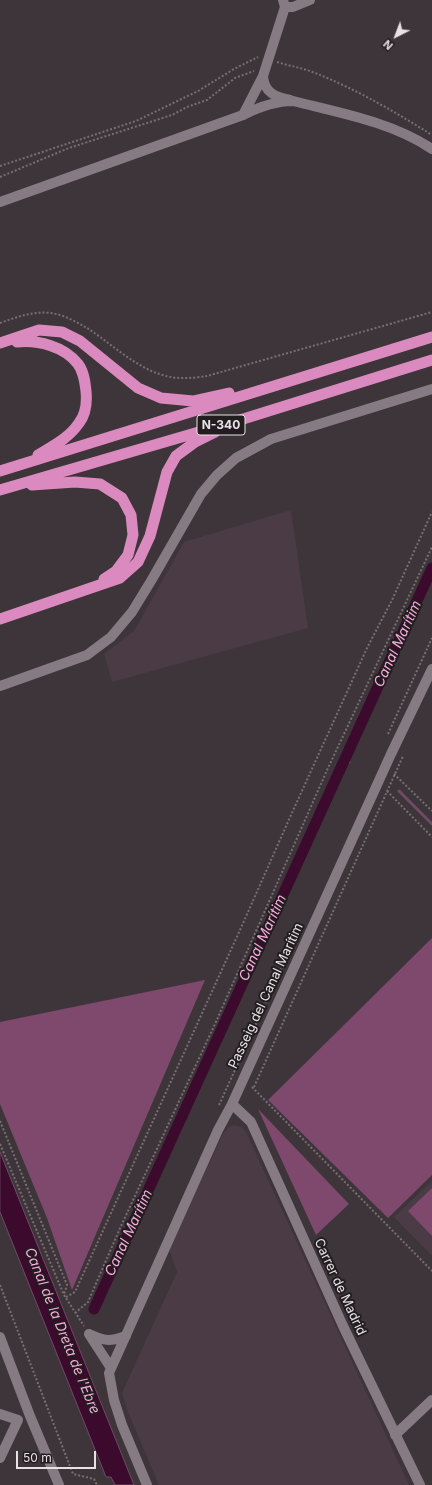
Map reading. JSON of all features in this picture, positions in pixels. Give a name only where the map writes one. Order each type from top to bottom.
[{"type":"highway","points":[[1,343],[39,330],[62,332],[80,340],[138,388],[161,398],[193,400],[284,383]]},
{"type":"highway","name":"N-340","points":[[0,472],[432,337]]},
{"type":"highway","points":[[1,343],[29,341],[60,349],[78,364],[85,379],[88,402],[80,422],[66,438],[23,464]]},
{"type":"highway","name":"N-340","points":[[5,488],[240,420],[432,360]]},
{"type":"highway","points":[[0,619],[120,578],[138,562],[150,536],[167,472],[176,456],[195,442],[240,420]]},
{"type":"highway","points":[[5,488],[82,482],[100,484],[122,498],[132,515],[133,535],[128,555],[116,571],[93,587]]},
{"type":"street","points":[[243,115],[264,76],[284,3],[293,7],[310,0]]},
{"type":"street","points":[[264,76],[264,82],[272,94],[351,116],[403,133],[432,149]]},
{"type":"street","points":[[0,202],[271,104],[283,101],[293,101]]},
{"type":"street","points":[[0,686],[87,655],[111,637],[132,612],[201,494],[216,475],[236,458],[271,440],[432,389]]},
{"type":"street","name":"Passeig del Canal Marítim","points":[[110,1371],[218,1130],[232,1104],[391,754],[432,669]]},
{"type":"street","name":"Carrer de Madrid","points":[[232,1104],[251,1122],[343,1326],[420,1485]]},
{"type":"street","points":[[89,1334],[106,1341],[126,1336]]},
{"type":"street","points":[[89,1334],[110,1371],[114,1400],[122,1425],[147,1485]]},
{"type":"street","points":[[0,1338],[30,1416],[59,1485]]},
{"type":"street","points":[[395,1435],[432,1400]]},
{"type":"street","points":[[0,1414],[18,1420],[30,1416]]},
{"type":"street","points":[[0,1458],[18,1420]]},
{"type":"path","points":[[0,166],[136,121],[198,91],[250,61],[260,57],[268,63],[314,73],[349,88],[398,114],[432,135]]},
{"type":"path","points":[[0,177],[69,148],[172,115],[187,107],[207,100],[235,78],[268,63]]},
{"type":"path","points":[[0,323],[18,316],[35,312],[52,313],[74,321],[140,365],[163,375],[185,378],[214,374],[432,312]]},
{"type":"path","points":[[65,1296],[75,1292],[367,648],[392,600],[432,512]]},
{"type":"path","points":[[75,1313],[88,1302],[121,1226],[218,1017],[328,768],[432,547]]},
{"type":"path","points":[[387,737],[432,638]]},
{"type":"path","points":[[254,1087],[404,753]]},
{"type":"path","points":[[394,774],[432,811]]},
{"type":"path","points":[[387,791],[432,837]]},
{"type":"path","points":[[218,1106],[298,932]]},
{"type":"path","points":[[231,1077],[254,1087],[432,1271]]},
{"type":"path","points":[[0,1121],[67,1285],[65,1296]]},
{"type":"path","points":[[0,1144],[65,1296],[89,1334]]},
{"type":"path","points":[[0,1285],[73,1474],[94,1479],[97,1485]]},
{"type":"shaded area","points":[[291,510],[308,628],[112,682],[104,654],[134,631],[184,542]]},
{"type":"shaded area","points":[[432,938],[432,1175],[388,1218],[268,1100]]},
{"type":"shaded area","points":[[205,980],[72,1290],[47,1218],[0,1104],[0,1022]]},
{"type":"shaded area","points":[[258,1109],[349,1204],[316,1235]]},
{"type":"shaded area","points":[[234,1125],[242,1127],[246,1132],[409,1485],[159,1485],[128,1412],[122,1393],[177,1272],[169,1248],[224,1132],[229,1127]]},
{"type":"shaded area","points":[[432,1181],[432,1256],[394,1217]]},
{"type":"shaded area","points":[[432,1188],[432,1236],[408,1211]]},
{"type":"water","name":"Canal de la Dreta de l'Ebre","points":[[0,1152],[134,1485],[115,1485],[111,1477],[106,1477],[0,1212]]},
{"type":"waterway","name":"Canal Marítim","points":[[94,1309],[432,568]]},
{"type":"waterway","name":"Canal Marítim","points":[[344,760],[349,762]]},
{"type":"waterway","points":[[399,791],[432,824]]}]
